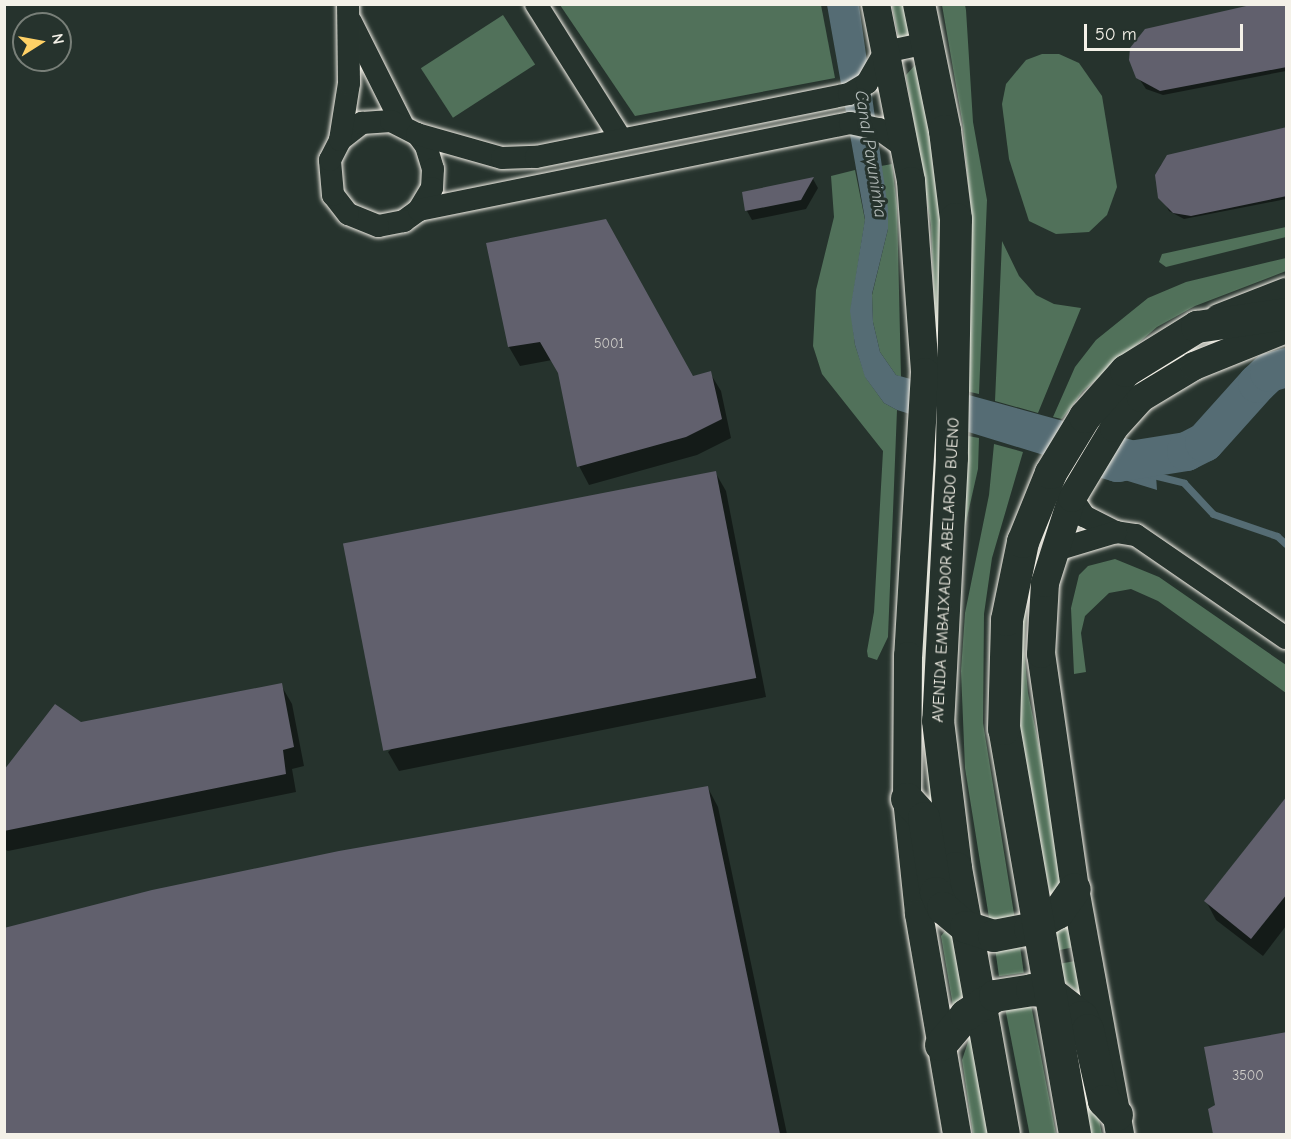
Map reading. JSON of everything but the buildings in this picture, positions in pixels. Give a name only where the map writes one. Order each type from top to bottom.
[{"type":"highway","name":"AVENIDA EMBAIXADOR ABELARDO BUENO","points":[[919,4],[945,131],[956,219],[940,374],[952,458],[938,721],[966,927],[1004,1134]]},
{"type":"highway","points":[[1075,1134],[1006,753],[1003,703],[1007,620],[1023,542],[1051,473],[1085,417],[1126,371],[1197,327],[1287,314]]},
{"type":"highway","points":[[907,799],[924,818],[936,893],[943,908],[966,927],[994,936],[1038,925],[1058,913],[1076,889]]},
{"type":"highway","points":[[941,1045],[981,1003],[1014,991],[1050,992],[1071,1005],[1082,1017],[1088,1030],[1104,1101],[1118,1125]]},
{"type":"main road","name":"AVENIDA EMBAIXADOR ABELARDO BUENO","points":[[876,4],[904,147],[940,374],[923,447],[908,656],[907,799],[919,914],[957,1134]]},
{"type":"main road","points":[[1197,327],[1287,292]]},
{"type":"main road","points":[[1118,1125],[1076,889],[1041,654],[1045,583],[1053,551],[1077,490],[1114,428],[1141,398],[1169,379],[1287,329]]},
{"type":"street","points":[[536,4],[621,139]]},
{"type":"street","points":[[349,12],[409,129],[426,146],[434,169],[432,188],[419,210],[404,221],[378,226],[348,214],[329,184],[330,160],[340,140],[349,83],[349,12]]},
{"type":"street","points":[[340,140],[355,127],[372,121],[409,129],[502,158],[536,156],[849,94],[870,79],[885,52],[927,43]]},
{"type":"street","points":[[419,210],[858,123],[879,129],[904,147]]},
{"type":"street","points":[[1077,490],[1084,516],[1116,532],[1136,535],[1287,638]]},
{"type":"street","points":[[1053,551],[1116,532]]},
{"type":"green space","points":[[560,5],[821,5],[835,78],[635,116]]},
{"type":"green space","points":[[892,5],[906,5],[912,34],[899,40]]},
{"type":"green space","points":[[942,5],[965,5],[973,122],[987,200],[979,394],[966,391],[970,203],[963,126]]},
{"type":"green space","points":[[503,15],[535,64],[453,118],[421,68]]},
{"type":"green space","points":[[1042,54],[1059,54],[1079,63],[1102,96],[1117,187],[1107,215],[1089,232],[1056,234],[1029,221],[1009,159],[1002,104],[1006,84],[1026,60]]},
{"type":"green space","points":[[916,64],[937,173],[944,265],[937,380],[931,225],[906,75]]},
{"type":"green space","points":[[892,164],[897,206],[901,377],[896,375],[880,352],[873,322],[872,295],[888,229],[881,166]]},
{"type":"green space","points":[[855,170],[865,220],[851,309],[855,345],[866,378],[884,403],[897,410],[888,637],[877,660],[868,657],[867,651],[874,612],[883,451],[822,374],[813,346],[816,290],[834,217],[831,176]]},
{"type":"green space","points":[[1286,227],[1286,237],[1166,267],[1159,262],[1162,254]]},
{"type":"green space","points":[[1002,241],[1019,276],[1036,295],[1054,304],[1081,308],[1038,413],[995,401]]},
{"type":"green space","points":[[1286,258],[1286,271],[1195,306],[1157,327],[1083,391],[1062,419],[1053,417],[1075,367],[1096,340],[1148,298],[1186,282]]},
{"type":"green space","points":[[963,435],[979,438],[978,469],[961,544]]},
{"type":"green space","points":[[994,444],[1023,452],[992,558],[984,614],[983,723],[1015,920],[990,924],[965,768],[961,671],[965,613],[989,495]]},
{"type":"green space","points":[[935,450],[937,450],[934,845],[919,677]]},
{"type":"green space","points":[[1029,556],[1024,649],[1028,693],[1062,855],[1061,884],[1051,898],[1013,715]]},
{"type":"green space","points":[[1115,559],[1159,577],[1286,665],[1286,693],[1158,601],[1131,589],[1109,593],[1085,616],[1081,633],[1086,672],[1074,674],[1071,608],[1079,575],[1088,566]]},
{"type":"green space","points":[[1070,914],[1079,946],[1055,951],[1052,933]]},
{"type":"green space","points":[[945,931],[955,937],[963,996],[953,1006],[941,936]]},
{"type":"green space","points":[[1020,946],[1024,973],[999,976],[995,949]]},
{"type":"green space","points":[[1081,960],[1083,996],[1061,979],[1058,964]]},
{"type":"green space","points":[[1031,1005],[1056,1134],[1030,1134],[1005,1010]]},
{"type":"green space","points":[[1071,1023],[1084,1048],[1102,1134],[1089,1134]]},
{"type":"green space","points":[[972,1030],[993,1134],[973,1134],[962,1060]]},
{"type":"water","name":"Canal Pavuninha","points":[[827,5],[859,5],[888,209],[888,229],[872,294],[873,322],[880,352],[896,375],[1154,446],[1157,490],[897,410],[884,403],[865,377],[855,345],[850,311],[865,219]]},
{"type":"waterway","points":[[1104,458],[1117,462],[1186,451],[1204,442],[1269,372],[1286,367]]},
{"type":"waterway","points":[[1149,474],[1184,483],[1213,514],[1277,536],[1286,544]]}]
